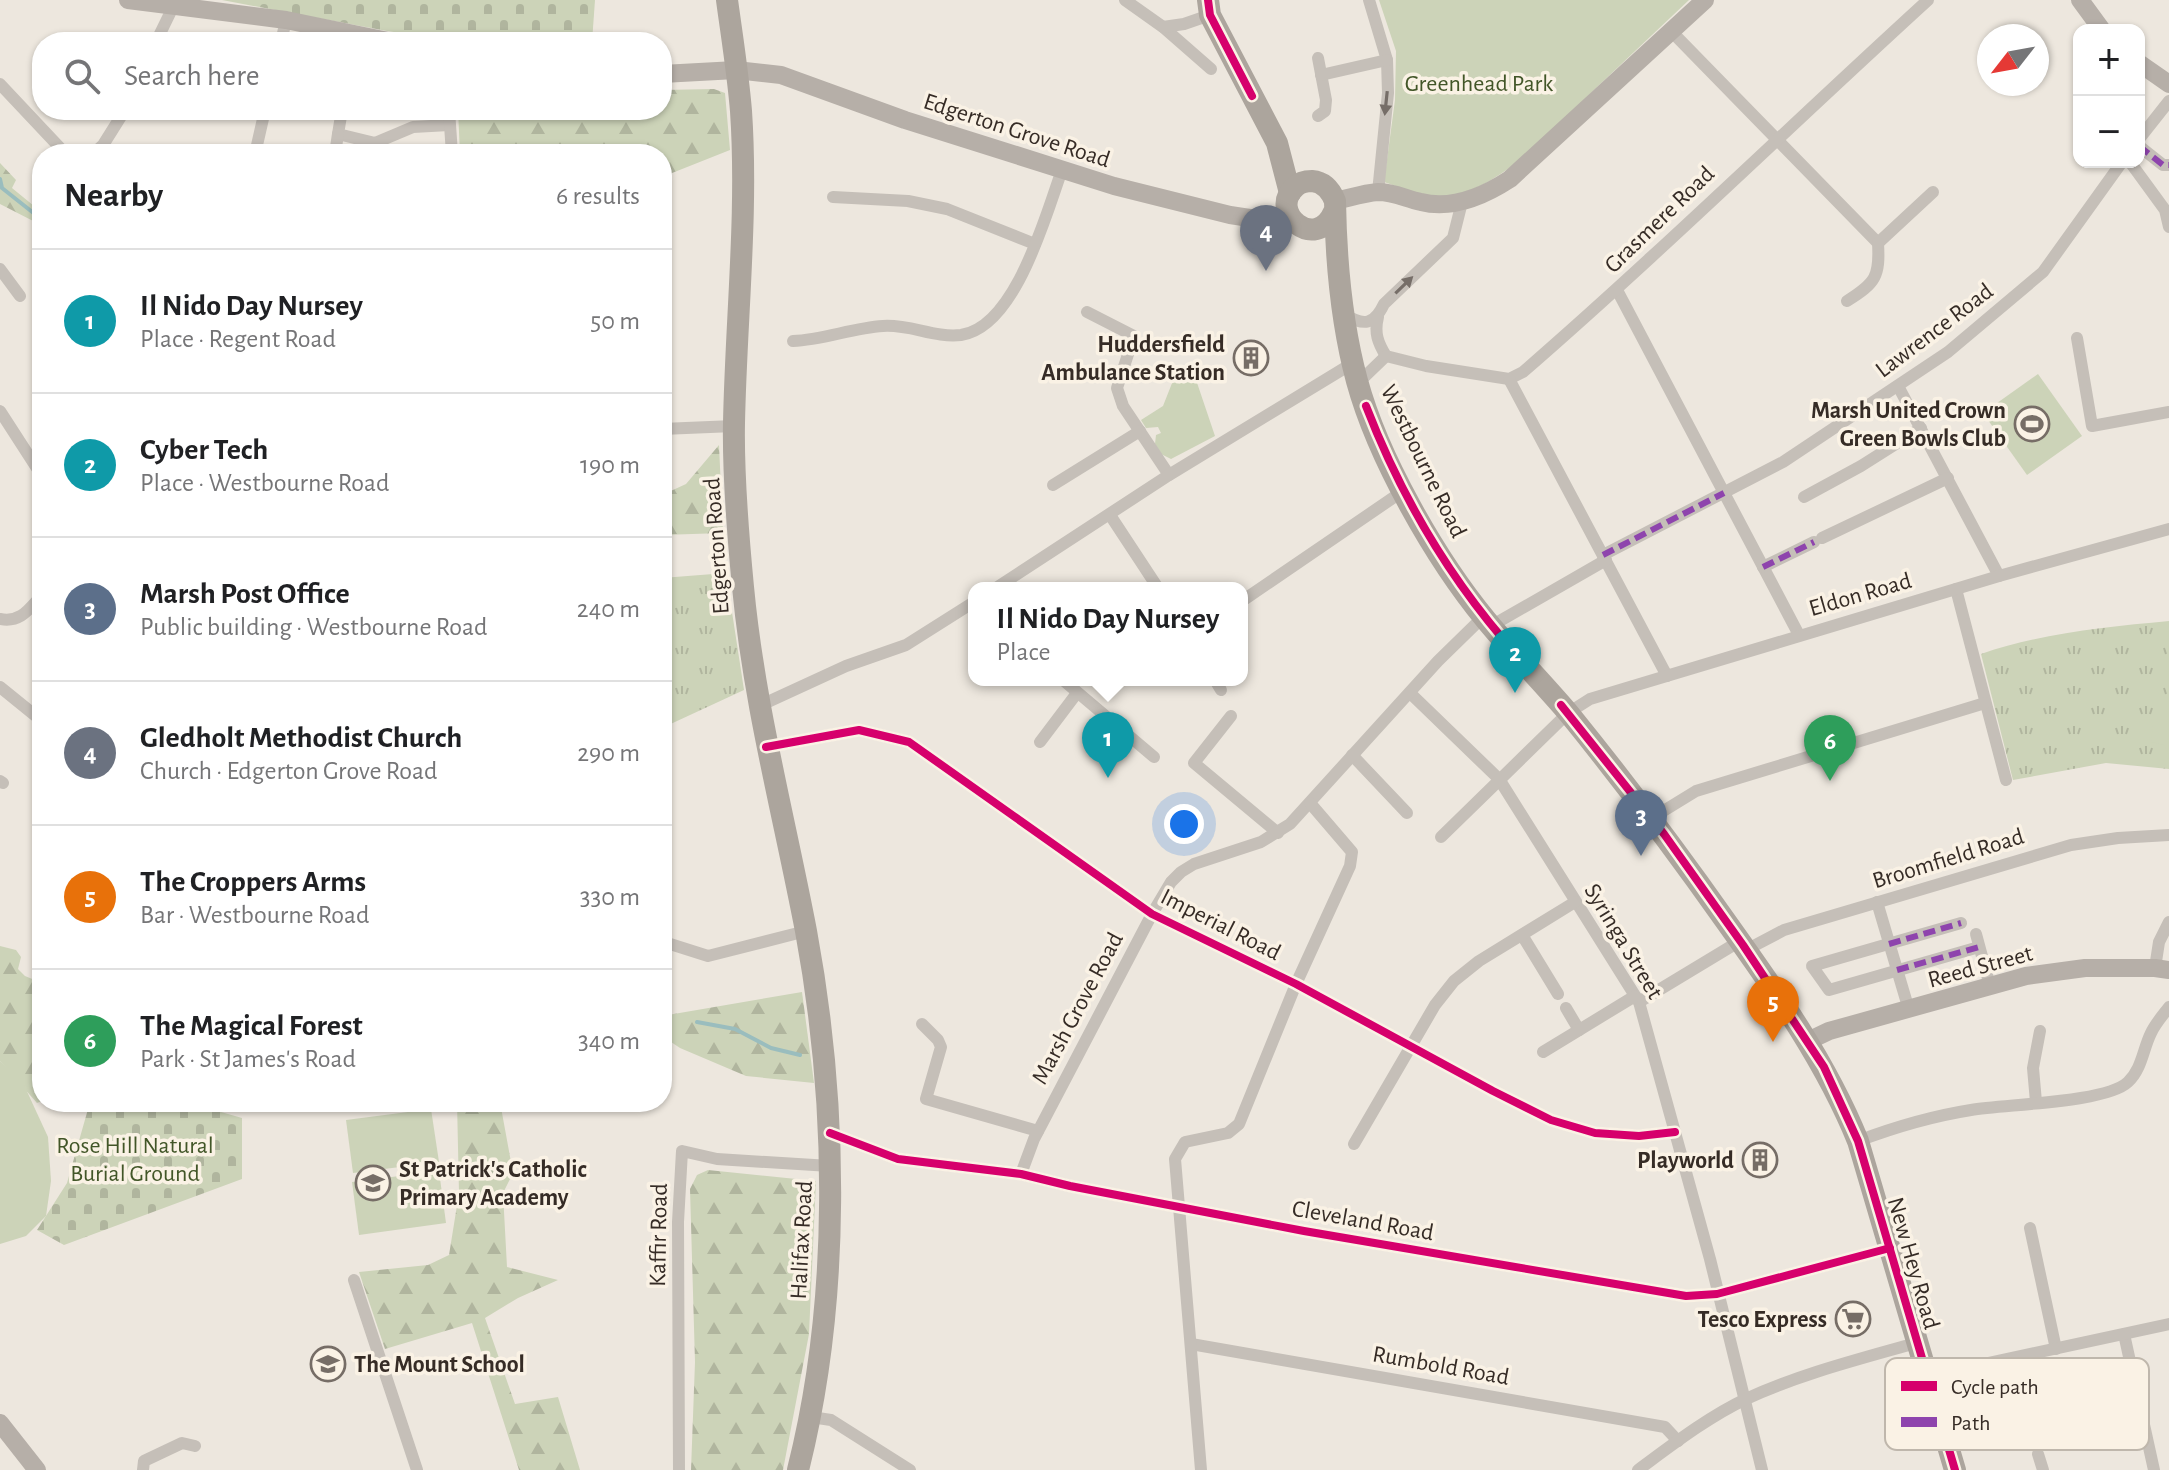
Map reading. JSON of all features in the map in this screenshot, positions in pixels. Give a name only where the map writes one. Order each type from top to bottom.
[{"type":"highway","name":"Edgerton Road","points":[[727,0],[741,116],[741,239],[734,426],[743,585],[766,747],[806,931],[817,1012]]},
{"type":"highway","points":[[1209,8],[1277,143],[1292,221],[1305,229],[1320,228],[1331,218],[1334,206],[1327,188],[1313,181],[1277,143]]},
{"type":"highway","points":[[1289,203],[1300,184],[1313,181]]},
{"type":"highway","name":"Westbourne Road","points":[[1334,206],[1336,275],[1355,373],[1403,491],[1450,571],[1487,622],[1568,713],[1652,818],[1743,945],[1808,1041],[1847,1113]]},
{"type":"highway","name":"Westbourne Road","points":[[1305,229],[1336,275]]},
{"type":"highway","name":"Halifax Road","points":[[798,1470],[819,1368],[825,1291],[830,1133],[817,1012]]},
{"type":"highway","name":"New Hey Road","points":[[1847,1113],[1921,1358]]},
{"type":"highway","name":"New Hey Road","points":[[1949,1450],[1955,1470]]},
{"type":"street","points":[[128,0],[286,20],[344,32]]},
{"type":"street","points":[[1125,0],[1163,27],[1211,69]]},
{"type":"street","points":[[1369,0],[1387,60],[1388,93],[1378,192]]},
{"type":"street","points":[[1334,206],[1378,192],[1435,205],[1462,202],[1487,194],[1510,179],[1705,0]]},
{"type":"street","name":"Grasmere Road","points":[[1509,379],[1523,372],[1617,290],[1928,0]]},
{"type":"street","points":[[2080,0],[2098,24]]},
{"type":"street","points":[[161,32],[173,7]]},
{"type":"street","points":[[1163,27],[1184,24],[1209,8]]},
{"type":"street","points":[[283,32],[286,20]]},
{"type":"street","points":[[1672,32],[1878,243]]},
{"type":"street","points":[[1318,58],[1326,100],[1325,111],[1318,116]]},
{"type":"street","points":[[1321,75],[1387,60]]},
{"type":"street","points":[[2145,67],[2169,84]]},
{"type":"street","name":"Edgerton Grove Road","points":[[672,73],[736,70],[781,75],[905,120],[1062,170],[1230,215],[1263,220],[1289,203]]},
{"type":"street","points":[[0,84],[32,118]]},
{"type":"street","points":[[2145,131],[2169,101]]},
{"type":"street","points":[[34,120],[56,144]]},
{"type":"street","points":[[104,144],[119,120]]},
{"type":"street","points":[[257,144],[263,120]]},
{"type":"street","points":[[336,144],[340,120]]},
{"type":"street","points":[[449,120],[451,144]]},
{"type":"street","points":[[338,134],[375,143],[413,127],[449,125]]},
{"type":"street","points":[[2145,151],[2163,165],[2169,165]]},
{"type":"street","name":"Lawrence Road","points":[[1410,693],[1438,661],[1487,622],[1783,462],[1948,352],[2043,272],[2118,168]]},
{"type":"street","points":[[2134,168],[2165,210],[2169,227]]},
{"type":"street","points":[[793,341],[882,326],[904,326],[942,336],[965,334],[986,322],[1017,287],[1062,170]]},
{"type":"street","points":[[1847,301],[1869,287],[1877,275],[1878,243],[1933,192]]},
{"type":"street","points":[[833,197],[908,201],[947,209],[1035,244]]},
{"type":"street","points":[[1386,356],[1378,343],[1375,328],[1384,304],[1453,238],[1462,202]]},
{"type":"street","points":[[0,269],[20,296]]},
{"type":"street","points":[[1617,290],[1799,635]]},
{"type":"street","points":[[1087,312],[1134,336],[1117,388],[1123,406],[1169,475]]},
{"type":"street","points":[[1345,315],[1367,323],[1378,317]]},
{"type":"street","points":[[2077,338],[2092,426],[2169,412]]},
{"type":"street","points":[[1005,582],[1169,475],[1386,356],[1426,366],[1509,379],[1667,676]]},
{"type":"street","points":[[1898,386],[1999,576]]},
{"type":"street","points":[[0,411],[32,461]]},
{"type":"street","points":[[672,429],[734,426]]},
{"type":"street","points":[[1804,497],[1921,428]]},
{"type":"street","points":[[1053,485],[1140,431]]},
{"type":"street","points":[[1763,567],[1948,478]]},
{"type":"street","points":[[1248,597],[1403,491]]},
{"type":"street","points":[[1110,515],[1154,582]]},
{"type":"street","name":"Eldon Road","points":[[1441,837],[1568,713],[1590,699],[1999,576],[2169,529]]},
{"type":"street","points":[[1956,589],[2006,780]]},
{"type":"street","points":[[0,619],[11,621],[19,618],[32,605]]},
{"type":"street","points":[[759,706],[846,666],[906,645],[968,607]]},
{"type":"street","points":[[1069,686],[1154,757]]},
{"type":"street","points":[[0,687],[32,713]]},
{"type":"street","points":[[1040,742],[1077,693]]},
{"type":"street","name":"Marsh Grove Road","points":[[1021,1174],[1038,1131],[1171,882],[1194,864],[1246,848],[1278,833],[1310,803],[1410,693]]},
{"type":"street","name":"Syringa Street","points":[[1410,693],[1499,779],[1637,999],[1710,1259],[1762,1470]]},
{"type":"street","points":[[1652,818],[1696,791],[1985,703]]},
{"type":"street","points":[[1231,716],[1194,763],[1278,833]]},
{"type":"street","name":"Imperial Road","points":[[766,747],[859,730],[909,742],[1152,914],[1296,984],[1551,1120],[1595,1133],[1639,1136],[1675,1132]]},
{"type":"street","points":[[1352,755],[1407,813]]},
{"type":"street","points":[[1201,1470],[1175,1159],[1185,1142],[1228,1133],[1239,1124],[1296,984],[1352,859],[1352,852],[1346,843],[1310,803]]},
{"type":"street","name":"Broomfield Road","points":[[1543,1052],[1579,1030],[1743,945],[1784,930],[2071,845],[2169,835]]},
{"type":"street","points":[[1354,1144],[1435,1005],[1454,981],[1479,961],[1575,902]]},
{"type":"street","points":[[1877,902],[1909,1010]]},
{"type":"street","points":[[2162,969],[2159,942],[2169,922]]},
{"type":"street","points":[[1961,923],[1812,966],[1829,990],[1897,970],[1978,940],[1990,986]]},
{"type":"street","points":[[672,945],[708,956],[806,931]]},
{"type":"street","points":[[1522,935],[1558,994]]},
{"type":"street","name":"Reed Street","points":[[1808,1041],[1829,1031],[2026,976],[2085,968],[2162,969]]},
{"type":"street","points":[[1858,1141],[1925,1119],[1971,1110],[2116,1091],[2135,1073],[2146,1052],[2151,1033],[2169,1007]]},
{"type":"street","points":[[1566,1008],[1579,1030]]},
{"type":"street","points":[[922,1024],[941,1047],[926,1099],[1038,1131]]},
{"type":"street","points":[[2036,1102],[2033,1068],[2040,1031]]},
{"type":"street","name":"Cleveland Road","points":[[830,1133],[898,1159],[1021,1174],[1178,1208],[1686,1296],[1717,1294],[1890,1248]]},
{"type":"street","name":"Kaffir Road","points":[[679,1470],[678,1222],[682,1151],[717,1159],[830,1166]]},
{"type":"street","points":[[2030,1228],[2056,1349]]},
{"type":"street","points":[[354,1280],[417,1470]]},
{"type":"street","points":[[2013,1358],[2169,1324]]},
{"type":"street","points":[[2124,1334],[2129,1358]]},
{"type":"street","points":[[1638,1470],[1744,1400],[1827,1369],[1916,1343]]},
{"type":"street","name":"Rumbold Road","points":[[1191,1344],[1665,1427],[1678,1441]]},
{"type":"street","points":[[811,1417],[831,1420],[910,1470]]},
{"type":"street","points":[[0,1423],[37,1470]]},
{"type":"street","points":[[143,1470],[144,1461],[187,1440]]},
{"type":"street","points":[[2149,1447],[2154,1470]]},
{"type":"street","points":[[2038,1454],[2043,1470]]},
{"type":"green space","points":[[222,0],[595,0],[593,32],[387,31]]},
{"type":"green space","name":"Greenhead Park","points":[[1379,0],[1689,0],[1526,155],[1485,183],[1464,192],[1436,197],[1384,182],[1395,100],[1396,51]]},
{"type":"green space","points":[[714,89],[725,93],[730,150],[672,173],[672,144],[460,144],[458,120],[672,120],[672,90]]},
{"type":"green space","points":[[0,163],[16,180],[12,188],[32,204],[32,220],[0,204]]},
{"type":"green space","points":[[1191,365],[1215,436],[1171,459],[1161,454],[1155,444],[1156,435],[1161,433],[1158,427],[1146,428],[1141,420],[1163,406],[1178,368]]},
{"type":"green space","name":"Marsh United Crown Green Bowls Club","points":[[2038,374],[2082,436],[2027,475],[1983,413]]},
{"type":"green space","points":[[719,445],[723,533],[672,535],[672,490],[686,484]]},
{"type":"green space","points":[[726,573],[744,690],[672,723],[672,577]]},
{"type":"green space","points":[[2169,621],[2169,769],[2106,763],[2013,780],[1981,654],[2051,636]]},
{"type":"green space","points":[[2153,725],[2169,725],[2169,754],[2164,745],[2151,742]]},
{"type":"green space","points":[[0,946],[16,950],[21,957],[18,969],[32,979],[32,1097],[0,1061]]},
{"type":"green space","points":[[802,992],[814,1083],[746,1076],[680,1048],[672,1043],[672,1014]]},
{"type":"green space","points":[[0,1061],[24,1085],[32,1102],[32,1112],[36,1112],[48,1137],[51,1181],[46,1216],[26,1236],[0,1244]]},
{"type":"green space","name":"Rose Hill Natural Burial Ground","points":[[87,1112],[221,1112],[242,1118],[242,1179],[64,1245],[37,1230],[67,1183]]},
{"type":"green space","points":[[431,1112],[439,1162],[353,1173],[346,1120]]},
{"type":"green space","points":[[457,1112],[502,1112],[513,1173],[503,1193],[507,1267],[558,1280],[518,1298],[485,1318],[515,1404],[558,1397],[580,1470],[519,1470],[472,1323],[385,1349],[359,1272],[428,1265],[449,1255],[459,1193]]},
{"type":"green space","points":[[708,1170],[816,1181],[809,1334],[783,1470],[691,1470],[695,1362],[690,1189],[697,1175]]},
{"type":"green space","points":[[439,1171],[446,1223],[359,1235],[352,1182]]},
{"type":"waterway","points":[[0,179],[2,188],[32,212]]},
{"type":"waterway","points":[[697,1022],[735,1029],[771,1048],[800,1055]]},
{"type":"marked path","points":[[2145,151],[2163,165],[2169,165]]},
{"type":"marked path","points":[[1603,555],[1724,493]]},
{"type":"marked path","points":[[1763,567],[1814,542]]},
{"type":"marked path","points":[[1889,944],[1961,923]]},
{"type":"marked path","points":[[1897,970],[1979,947]]},
{"type":"cycle path","points":[[1208,0],[1210,15],[1252,96]]},
{"type":"cycle path","points":[[1366,406],[1396,474],[1430,538],[1471,599],[1518,656]]},
{"type":"cycle path","points":[[1561,705],[1664,834],[1824,1067],[1858,1141],[1922,1358]]},
{"type":"cycle path","points":[[766,747],[859,730],[909,742],[1152,914],[1296,984],[1493,1091],[1551,1120],[1595,1133],[1639,1136],[1675,1132]]},
{"type":"cycle path","points":[[830,1133],[898,1159],[1021,1174],[1304,1231],[1686,1296],[1717,1294],[1890,1248]]},
{"type":"cycle path","points":[[1949,1450],[1955,1470]]},
{"type":"place","name":"Gledholt Methodist Church","points":[[1266,271]]},
{"type":"place","name":"Huddersfield Ambulance Station","points":[[1251,358]]},
{"type":"place","name":"Marsh United Crown Green Bowls Club","points":[[2032,424]]},
{"type":"place","name":"Cyber Tech","points":[[1515,693]]},
{"type":"place","name":"Il Nido Day Nursey","points":[[1108,778]]},
{"type":"place","name":"The Magical Forest","points":[[1830,781]]},
{"type":"place","name":"Marsh Post Office","points":[[1641,856]]},
{"type":"place","name":"The Croppers Arms","points":[[1773,1042]]},
{"type":"place","name":"Playworld","points":[[1760,1160]]},
{"type":"place","name":"St Patrick's Catholic Primary Academy","points":[[373,1183]]},
{"type":"place","name":"Tesco Express","points":[[1853,1319]]},
{"type":"place","name":"The Mount School","points":[[328,1364]]}]
